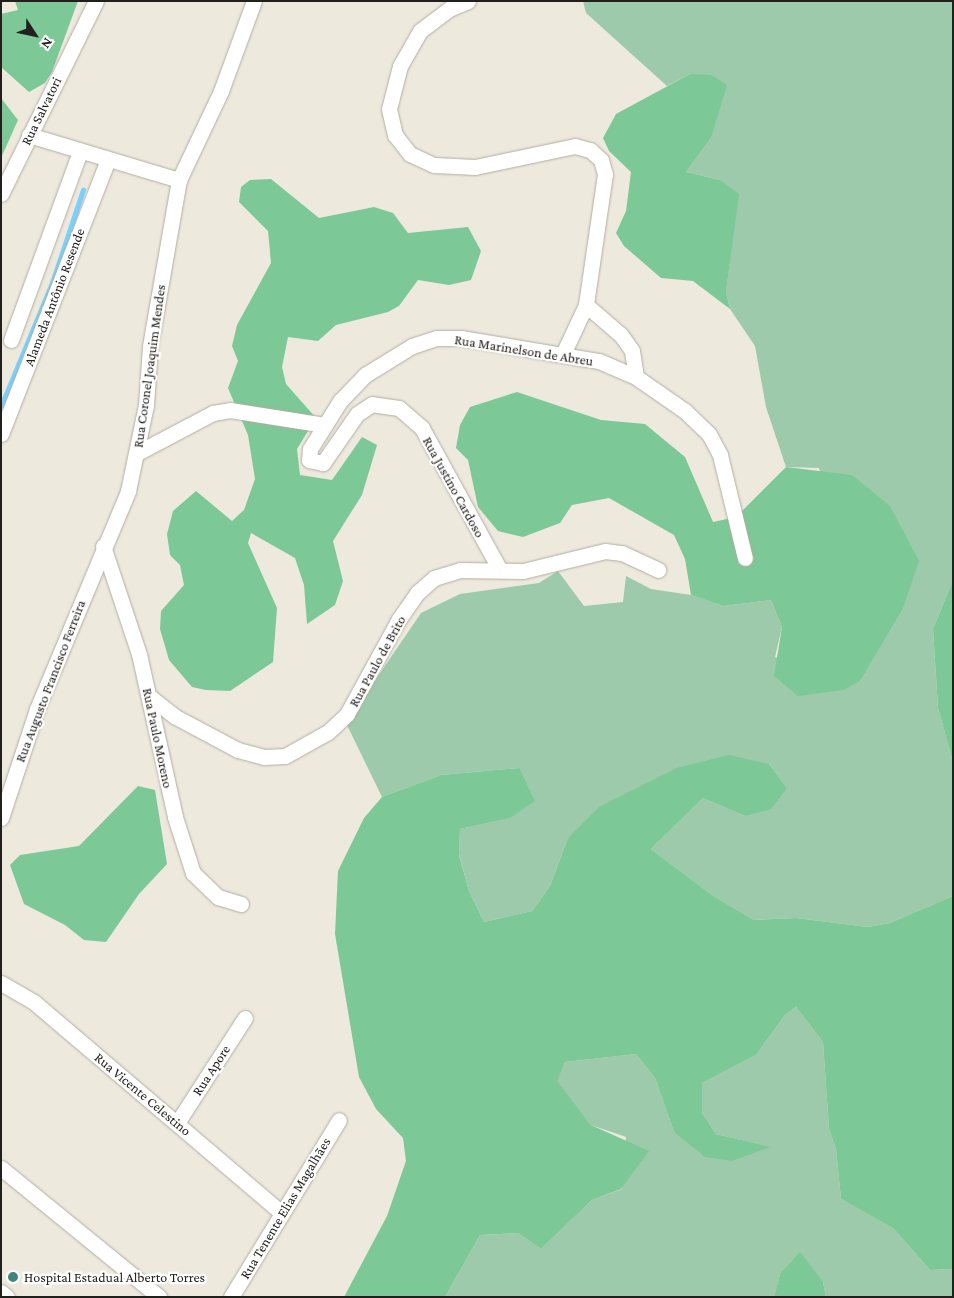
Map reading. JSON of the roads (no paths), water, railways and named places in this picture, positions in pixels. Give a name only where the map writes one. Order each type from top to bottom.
[{"type":"street","name":"Rua Salvatori","points":[[1,194],[96,1]]},
{"type":"street","name":"Rua Coronel Joaquim Mendes","points":[[103,546],[128,491],[137,453],[150,346],[179,180],[221,91],[254,1]]},
{"type":"street","points":[[468,1],[449,9],[420,30],[400,66],[389,109],[395,135],[410,154],[434,165],[475,167],[566,147],[590,150],[601,160],[605,174],[586,305],[563,354]]},
{"type":"street","points":[[29,135],[179,180]]},
{"type":"street","name":"Alameda Antônio Resende","points":[[10,340],[80,151]]},
{"type":"street","name":"Alameda Antônio Resende","points":[[1,434],[108,160]]},
{"type":"street","points":[[586,305],[621,335],[632,352],[636,377]]},
{"type":"street","name":"Rua Marinelson de Abreu","points":[[313,464],[310,449],[340,401],[365,375],[412,346],[437,338],[461,338],[600,361],[636,377],[685,411],[709,434],[720,455],[745,558]]},
{"type":"street","name":"Rua Justino Cardoso","points":[[313,464],[323,463],[358,414],[372,404],[399,408],[422,428],[500,570]]},
{"type":"street","points":[[137,453],[213,413],[230,410],[325,426]]},
{"type":"street","name":"Rua Paulo Moreno","points":[[103,546],[150,696],[175,817],[193,873],[218,897],[241,904]]},
{"type":"street","name":"Rua Augusto Francisco Ferreira","points":[[1,818],[37,709],[103,546]]},
{"type":"street","points":[[500,570],[523,571],[605,550],[622,553],[658,570]]},
{"type":"street","name":"Rua Paulo de Brito","points":[[150,696],[174,716],[238,750],[264,757],[285,756],[328,732],[348,714],[399,619],[423,588],[434,578],[460,570],[500,570]]},
{"type":"street","name":"Rua Vicente Celestino","points":[[1,983],[35,1003],[281,1212]]},
{"type":"street","name":"Rua Apore","points":[[177,1123],[245,1018]]},
{"type":"street","name":"Rua Tenente Elias Magalhães","points":[[231,1297],[281,1212],[339,1120]]},
{"type":"street","points":[[1,1168],[159,1297]]},
{"type":"street","points":[[1,1292],[7,1297]]},
{"type":"waterway","points":[[1,406],[52,283],[83,190]]},
{"type":"place","name":"Hospital Estadual Alberto Torres","points":[[13,1277]]}]
